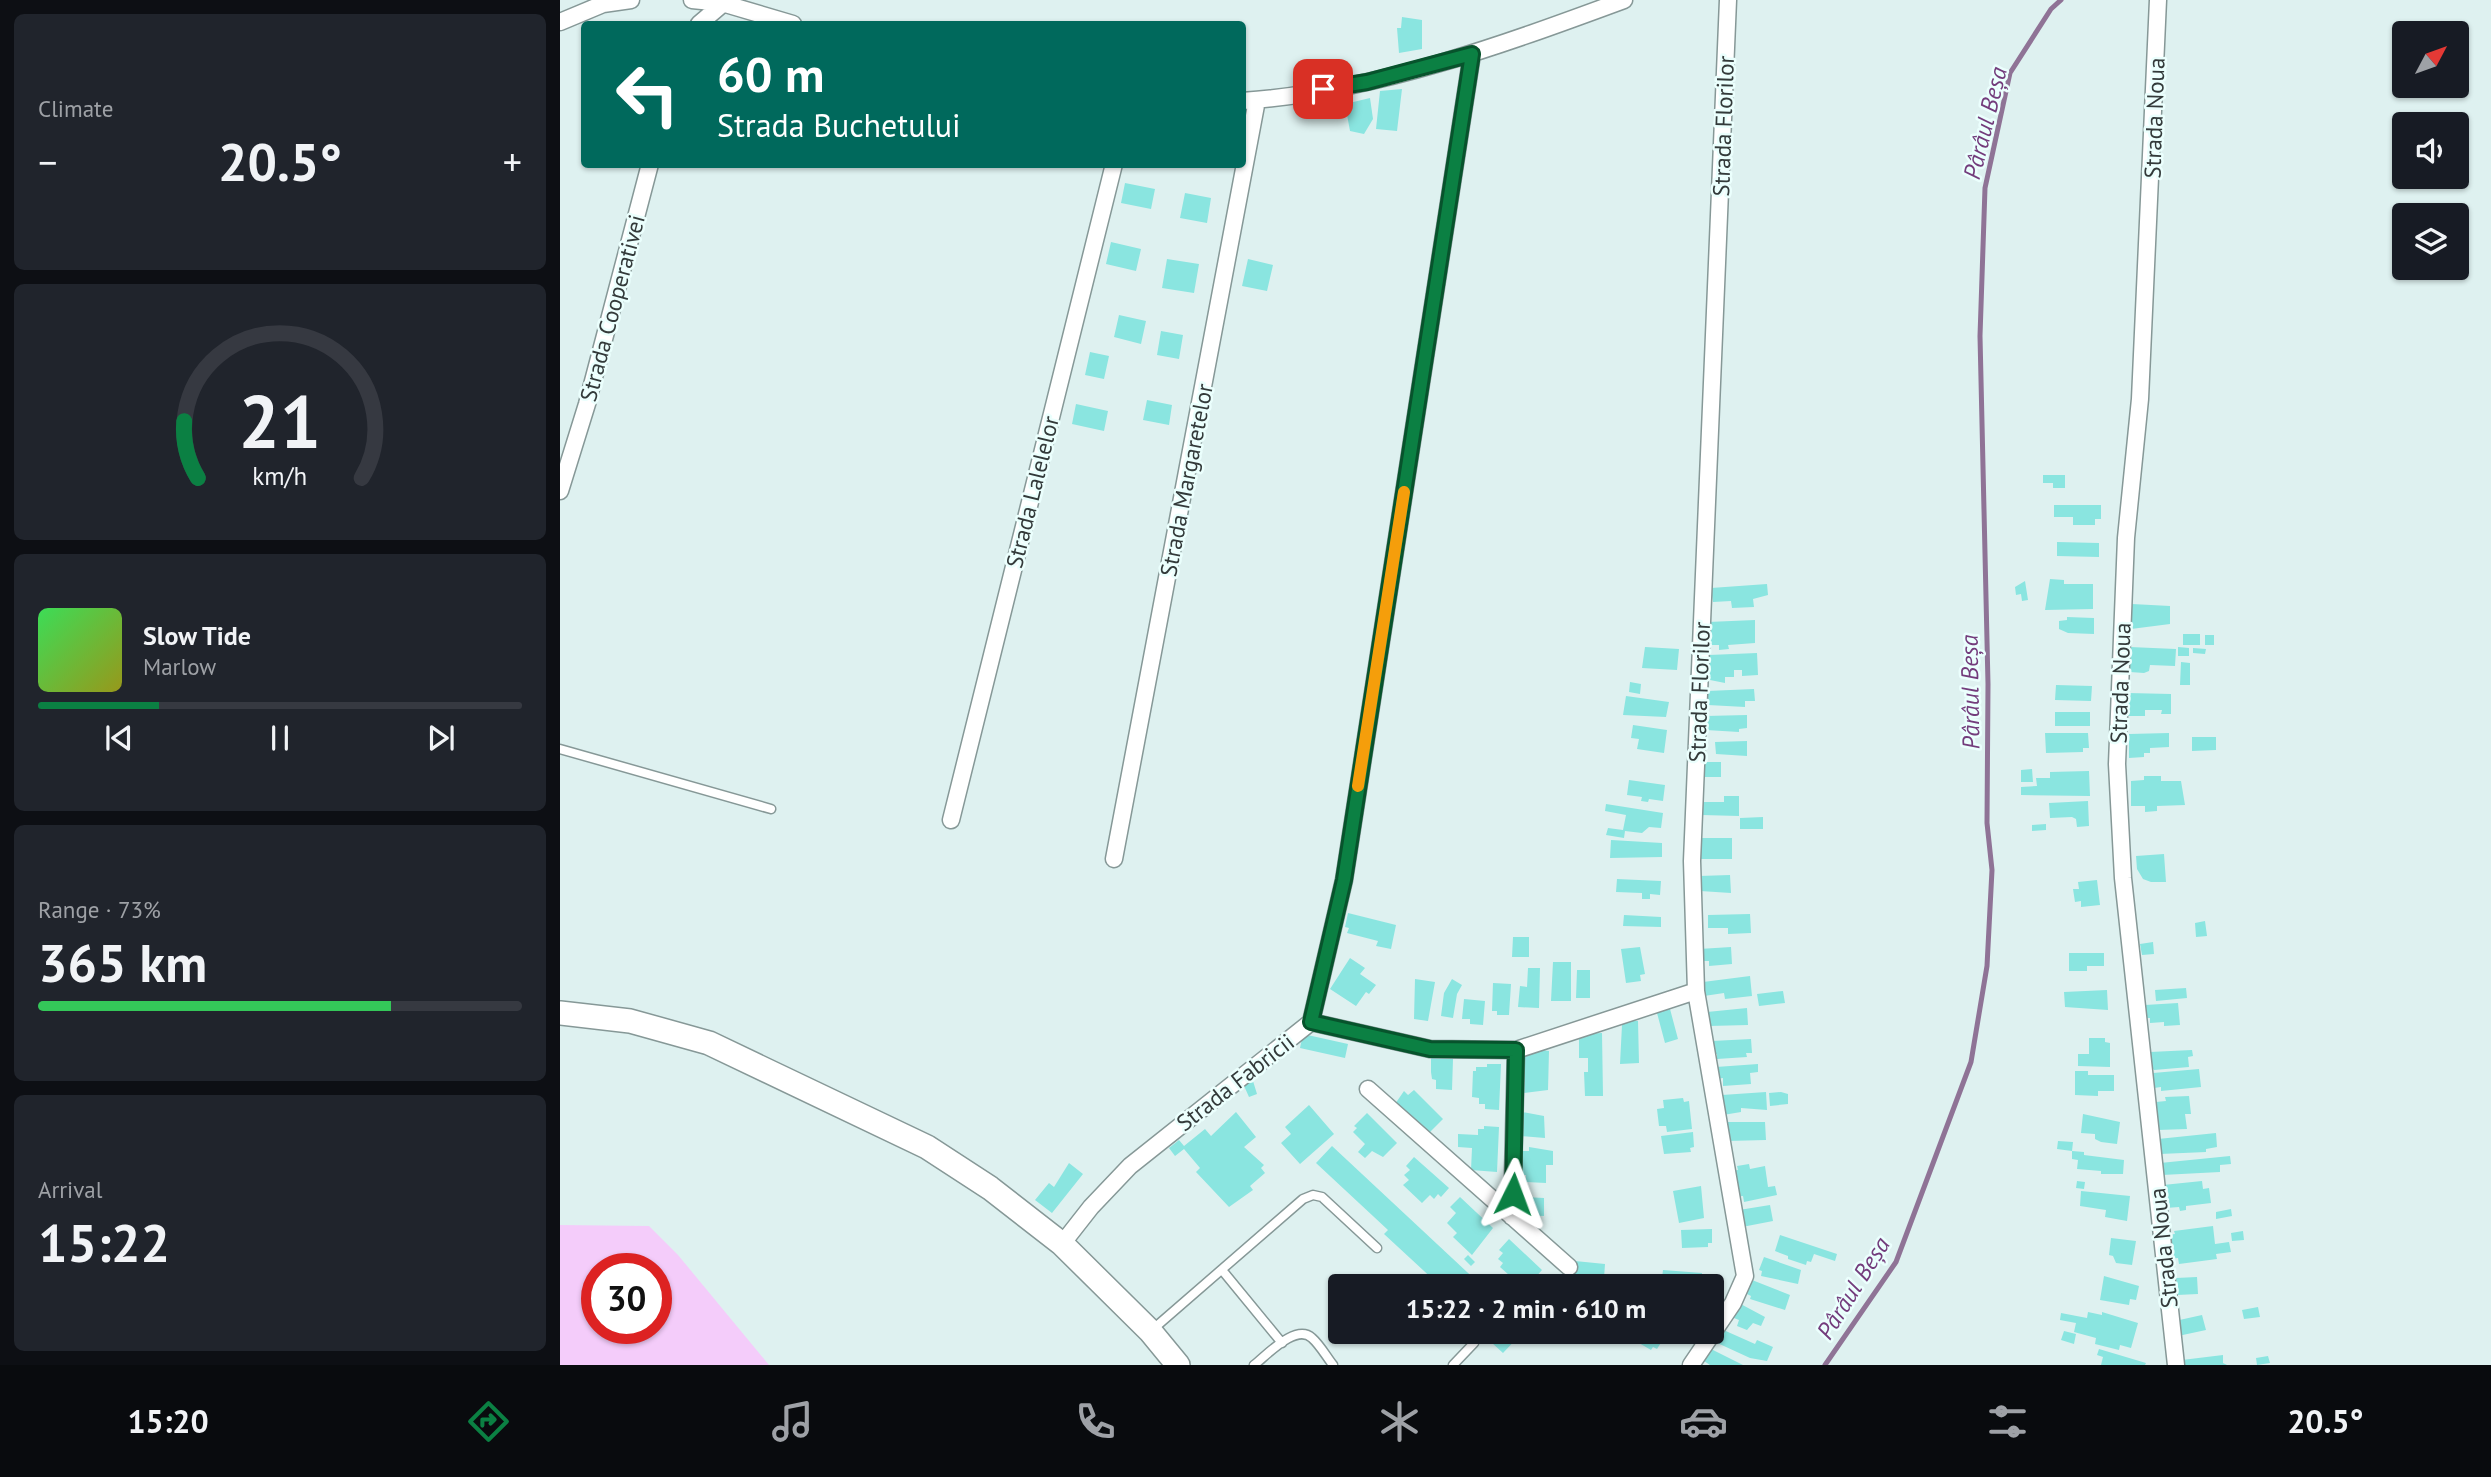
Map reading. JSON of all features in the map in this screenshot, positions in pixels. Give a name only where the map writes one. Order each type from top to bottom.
[{"type":"main road","points":[[560,1013],[631,1021],[709,1042],[927,1147],[990,1188],[1062,1244],[1150,1331],[1178,1365]]},
{"type":"street","points":[[560,22],[603,4],[631,0]]},
{"type":"street","points":[[692,0],[725,2],[784,21]]},
{"type":"street","points":[[1250,101],[1367,82],[1472,54],[1625,0]]},
{"type":"street","name":"Strada Florilor","points":[[1691,1365],[1733,1303],[1745,1276],[1696,991],[1692,861],[1728,0]]},
{"type":"street","name":"Strada Noua","points":[[2158,0],[2140,399],[2126,538],[2117,764],[2123,878],[2176,1365]]},
{"type":"street","points":[[703,21],[725,2]]},
{"type":"street","name":"Strada Fabricii","points":[[1062,1244],[1091,1207],[1130,1166],[1311,1022],[1344,880],[1472,54]]},
{"type":"street","name":"Strada Margaretelor","points":[[1246,123],[1250,101]]},
{"type":"street","name":"Strada Cooperativei","points":[[560,491],[587,404],[649,168]]},
{"type":"street","name":"Strada Lalelelor","points":[[951,820],[1113,168]]},
{"type":"street","name":"Strada Margaretelor","points":[[1114,859],[1238,168]]},
{"type":"street","points":[[1311,1022],[1430,1049],[1516,1050],[1696,991]]},
{"type":"street","points":[[1512,1217],[1516,1050]]},
{"type":"street","points":[[1368,1089],[1569,1267]]},
{"type":"lane","points":[[560,749],[771,809]]},
{"type":"lane","points":[[1150,1331],[1303,1199],[1313,1195],[1322,1197],[1377,1248]]},
{"type":"lane","points":[[1222,1270],[1282,1343]]},
{"type":"lane","points":[[1254,1365],[1297,1334],[1311,1337],[1333,1365]]},
{"type":"lane","points":[[1453,1365],[1473,1344]]},
{"type":"shaded area","points":[[560,1225],[649,1226],[678,1255],[769,1365],[560,1365]]},
{"type":"building","points":[[1402,17],[1422,20],[1422,49],[1399,53],[1397,28],[1401,28]]},
{"type":"building","points":[[1402,89],[1397,131],[1376,129],[1380,91]]},
{"type":"building","points":[[1370,98],[1373,119],[1364,134],[1350,131],[1345,104]]},
{"type":"building","points":[[1125,183],[1155,189],[1151,209],[1121,203]]},
{"type":"building","points":[[1185,193],[1211,198],[1207,223],[1180,218]]},
{"type":"building","points":[[1111,242],[1141,249],[1136,271],[1106,264]]},
{"type":"building","points":[[1167,259],[1199,264],[1194,293],[1162,288]]},
{"type":"building","points":[[1248,259],[1273,265],[1267,291],[1242,286]]},
{"type":"building","points":[[1119,315],[1146,321],[1141,344],[1114,337]]},
{"type":"building","points":[[1161,331],[1183,335],[1179,359],[1157,355]]},
{"type":"building","points":[[1090,352],[1109,356],[1104,379],[1085,375]]},
{"type":"building","points":[[1147,400],[1172,405],[1169,425],[1143,420]]},
{"type":"building","points":[[1076,404],[1108,411],[1104,431],[1072,424]]},
{"type":"building","points":[[2043,475],[2065,475],[2065,488],[2053,488],[2053,483],[2043,483]]},
{"type":"building","points":[[2054,505],[2101,505],[2101,519],[2095,519],[2095,525],[2073,525],[2073,517],[2054,517]]},
{"type":"building","points":[[2057,542],[2099,543],[2099,557],[2057,556]]},
{"type":"building","points":[[2050,579],[2064,580],[2064,584],[2093,584],[2093,609],[2045,610]]},
{"type":"building","points":[[2025,581],[2028,600],[2022,601],[2021,594],[2016,595],[2015,587]]},
{"type":"building","points":[[1767,584],[1768,595],[1753,599],[1754,607],[1732,608],[1731,601],[1713,602],[1711,588]]},
{"type":"building","points":[[2132,604],[2170,606],[2170,624],[2131,629]]},
{"type":"building","points":[[2067,617],[2094,618],[2094,634],[2068,633],[2059,629],[2059,621],[2067,620]]},
{"type":"building","points":[[1755,620],[1755,643],[1728,645],[1729,649],[1719,650],[1719,645],[1709,645],[1708,622]]},
{"type":"building","points":[[2183,634],[2200,634],[2200,645],[2183,645]]},
{"type":"building","points":[[2205,635],[2214,635],[2214,645],[2205,645]]},
{"type":"building","points":[[1645,647],[1679,649],[1677,670],[1642,668]]},
{"type":"building","points":[[2130,647],[2176,649],[2175,666],[2150,665],[2149,671],[2144,673],[2130,672]]},
{"type":"building","points":[[2178,647],[2189,648],[2189,656],[2178,656]]},
{"type":"building","points":[[2193,648],[2206,649],[2205,654],[2193,653]]},
{"type":"building","points":[[1757,653],[1758,675],[1742,676],[1742,670],[1734,670],[1734,677],[1725,677],[1725,683],[1710,680],[1709,655]]},
{"type":"building","points":[[2181,662],[2190,663],[2190,685],[2180,685]]},
{"type":"building","points":[[1630,682],[1641,684],[1640,694],[1629,692]]},
{"type":"building","points":[[2056,685],[2092,686],[2091,701],[2055,700]]},
{"type":"building","points":[[1754,689],[1755,701],[1745,701],[1745,707],[1708,705],[1707,691]]},
{"type":"building","points":[[2128,693],[2171,694],[2171,714],[2161,714],[2162,710],[2145,710],[2145,716],[2128,716]]},
{"type":"building","points":[[1626,696],[1669,702],[1666,717],[1623,715]]},
{"type":"building","points":[[2055,712],[2090,712],[2090,726],[2055,726]]},
{"type":"building","points":[[1747,715],[1747,728],[1739,729],[1739,732],[1706,730],[1706,716]]},
{"type":"building","points":[[1633,725],[1667,730],[1664,753],[1637,749],[1639,739],[1631,738]]},
{"type":"building","points":[[2045,733],[2088,733],[2089,748],[2083,748],[2083,752],[2046,753]]},
{"type":"building","points":[[2169,733],[2169,747],[2150,748],[2150,753],[2144,753],[2144,757],[2129,758],[2129,734]]},
{"type":"building","points":[[2192,737],[2216,737],[2216,750],[2192,751]]},
{"type":"building","points":[[1747,741],[1747,756],[1716,754],[1715,742]]},
{"type":"building","points":[[1703,762],[1721,762],[1721,777],[1703,777]]},
{"type":"building","points":[[2032,769],[2033,782],[2021,782],[2021,770]]},
{"type":"building","points":[[2089,771],[2090,796],[2021,795],[2021,787],[2037,786],[2036,778],[2050,778],[2050,772]]},
{"type":"building","points":[[2144,776],[2161,776],[2161,781],[2181,781],[2185,805],[2157,806],[2157,811],[2145,812],[2145,806],[2131,806],[2131,781],[2144,780]]},
{"type":"building","points":[[1629,780],[1665,785],[1663,801],[1641,801],[1642,797],[1627,795]]},
{"type":"building","points":[[1724,796],[1739,796],[1739,816],[1702,815],[1702,802],[1724,802]]},
{"type":"building","points":[[2088,801],[2089,826],[2077,827],[2076,819],[2072,817],[2050,818],[2049,803]]},
{"type":"building","points":[[1606,804],[1663,813],[1661,828],[1649,827],[1642,833],[1625,831],[1624,838],[1606,835],[1608,828],[1623,830],[1626,815],[1605,811]]},
{"type":"building","points":[[1763,817],[1763,829],[1740,829],[1740,818]]},
{"type":"building","points":[[2046,824],[2046,830],[2032,831],[2032,825]]},
{"type":"building","points":[[1700,838],[1732,838],[1732,859],[1699,859]]},
{"type":"building","points":[[1611,840],[1662,843],[1662,857],[1610,858]]},
{"type":"building","points":[[2164,854],[2166,882],[2143,879],[2137,869],[2136,856]]},
{"type":"building","points":[[1730,875],[1731,893],[1700,891],[1699,876]]},
{"type":"building","points":[[1617,879],[1661,881],[1660,895],[1650,894],[1650,899],[1642,899],[1642,893],[1616,892]]},
{"type":"building","points":[[2097,880],[2100,905],[2081,907],[2081,901],[2075,902],[2073,889],[2079,889],[2078,882]]},
{"type":"building","points":[[1348,913],[1396,925],[1391,949],[1376,946],[1378,941],[1347,933],[1349,928],[1345,927]]},
{"type":"building","points":[[1750,914],[1751,933],[1728,934],[1728,928],[1708,928],[1708,915]]},
{"type":"building","points":[[1624,915],[1661,917],[1661,927],[1623,926]]},
{"type":"building","points":[[2205,921],[2207,936],[2196,937],[2195,923]]},
{"type":"building","points":[[1513,937],[1529,937],[1529,957],[1512,957]]},
{"type":"building","points":[[2153,942],[2154,954],[2142,955],[2140,944]]},
{"type":"building","points":[[1640,947],[1645,974],[1640,975],[1641,981],[1626,983],[1621,949]]},
{"type":"building","points":[[1731,947],[1732,964],[1709,966],[1709,961],[1699,961],[1699,949]]},
{"type":"building","points":[[2069,953],[2104,953],[2104,966],[2087,966],[2087,971],[2069,971]]},
{"type":"building","points":[[1350,958],[1365,968],[1360,974],[1376,985],[1369,994],[1366,992],[1356,1006],[1330,989]]},
{"type":"building","points":[[1553,962],[1571,962],[1571,1001],[1551,1001]]},
{"type":"building","points":[[1528,968],[1540,968],[1539,1008],[1518,1007],[1520,986],[1527,987]]},
{"type":"building","points":[[1577,970],[1590,970],[1590,998],[1576,998]]},
{"type":"building","points":[[1750,976],[1752,996],[1725,999],[1724,993],[1704,996],[1703,982]]},
{"type":"building","points":[[1415,979],[1435,982],[1428,1021],[1414,1019]]},
{"type":"building","points":[[1452,979],[1462,985],[1457,994],[1453,1018],[1441,1016],[1444,993]]},
{"type":"building","points":[[1493,983],[1511,984],[1509,1015],[1497,1015],[1497,1011],[1492,1011]]},
{"type":"building","points":[[2186,988],[2187,998],[2156,1001],[2155,990]]},
{"type":"building","points":[[2107,990],[2108,1010],[2065,1007],[2064,992]]},
{"type":"building","points":[[1783,991],[1785,1003],[1759,1006],[1757,994]]},
{"type":"building","points":[[1464,999],[1485,1001],[1483,1025],[1470,1024],[1470,1019],[1462,1019]]},
{"type":"building","points":[[2178,1003],[2180,1025],[2164,1026],[2164,1022],[2150,1023],[2150,1018],[2146,1018],[2145,1005]]},
{"type":"building","points":[[1747,1008],[1748,1025],[1709,1026],[1707,1012]]},
{"type":"building","points":[[1670,1009],[1678,1039],[1665,1043],[1657,1013]]},
{"type":"building","points":[[1626,1021],[1638,1021],[1639,1063],[1620,1064],[1622,1025]]},
{"type":"building","points":[[1602,1033],[1603,1096],[1585,1096],[1584,1072],[1588,1072],[1588,1058],[1579,1058],[1579,1037],[1580,1034]]},
{"type":"building","points":[[1303,1034],[1348,1044],[1345,1058],[1300,1048]]},
{"type":"building","points":[[2089,1038],[2105,1038],[2105,1042],[2110,1043],[2110,1067],[2078,1066],[2078,1054],[2089,1054]]},
{"type":"building","points":[[1751,1039],[1752,1053],[1746,1053],[1747,1057],[1717,1059],[1717,1054],[1713,1054],[1712,1041]]},
{"type":"building","points":[[1525,1048],[1549,1051],[1548,1090],[1524,1093]]},
{"type":"building","points":[[2192,1050],[2193,1056],[2188,1057],[2189,1067],[2154,1070],[2151,1066],[2150,1052]]},
{"type":"building","points":[[1431,1058],[1453,1059],[1452,1090],[1436,1089],[1436,1080],[1432,1079]]},
{"type":"building","points":[[1487,1064],[1501,1064],[1499,1110],[1485,1109],[1485,1104],[1479,1104],[1479,1098],[1472,1097],[1473,1071],[1476,1071],[1476,1067],[1487,1067]]},
{"type":"building","points":[[1758,1064],[1758,1072],[1750,1073],[1751,1084],[1723,1086],[1723,1078],[1716,1079],[1716,1067]]},
{"type":"building","points":[[2199,1069],[2201,1087],[2161,1091],[2161,1087],[2154,1088],[2153,1073]]},
{"type":"building","points":[[2075,1071],[2088,1071],[2088,1075],[2114,1075],[2114,1091],[2098,1091],[2098,1096],[2075,1095]]},
{"type":"building","points":[[1253,1081],[1257,1094],[1249,1097],[1245,1088],[1241,1089],[1240,1085]]},
{"type":"building","points":[[1414,1090],[1443,1119],[1425,1137],[1393,1107],[1404,1091],[1408,1095]]},
{"type":"building","points":[[1766,1092],[1767,1110],[1741,1108],[1741,1112],[1723,1115],[1722,1095]]},
{"type":"building","points":[[1769,1093],[1788,1094],[1788,1104],[1770,1106]]},
{"type":"building","points":[[2189,1096],[2191,1114],[2185,1114],[2187,1129],[2158,1130],[2156,1102],[2166,1101],[2165,1097]]},
{"type":"building","points":[[1683,1098],[1684,1102],[1689,1101],[1692,1129],[1667,1132],[1666,1126],[1659,1126],[1657,1109],[1664,1108],[1663,1100]]},
{"type":"building","points":[[1309,1105],[1334,1134],[1300,1164],[1281,1143],[1291,1134],[1285,1127]]},
{"type":"building","points":[[1236,1112],[1256,1137],[1244,1147],[1264,1165],[1261,1168],[1265,1173],[1250,1186],[1253,1190],[1229,1207],[1196,1172],[1200,1168],[1184,1149],[1175,1156],[1169,1148],[1179,1140],[1184,1146],[1205,1129],[1211,1136]]},
{"type":"building","points":[[1522,1112],[1544,1116],[1545,1138],[1521,1136]]},
{"type":"building","points":[[1367,1113],[1397,1143],[1383,1157],[1372,1151],[1365,1158],[1358,1152],[1365,1144],[1353,1132],[1357,1128],[1354,1126]]},
{"type":"building","points":[[2083,1114],[2120,1122],[2117,1144],[2101,1142],[2095,1139],[2095,1134],[2081,1133]]},
{"type":"building","points":[[1726,1122],[1765,1122],[1766,1140],[1727,1141]]},
{"type":"building","points":[[1484,1126],[1499,1127],[1497,1172],[1471,1170],[1472,1148],[1458,1147],[1458,1134],[1478,1135],[1478,1129],[1484,1129]]},
{"type":"building","points":[[1693,1132],[1694,1147],[1690,1148],[1691,1152],[1664,1154],[1661,1136]]},
{"type":"building","points":[[2216,1133],[2217,1147],[2206,1149],[2206,1152],[2160,1154],[2158,1139]]},
{"type":"building","points":[[2058,1141],[2073,1142],[2072,1151],[2057,1149]]},
{"type":"building","points":[[1332,1146],[1469,1274],[1427,1274],[1384,1234],[1388,1230],[1316,1163]]},
{"type":"building","points":[[1529,1147],[1553,1151],[1553,1165],[1546,1165],[1546,1183],[1526,1182],[1526,1175],[1521,1175],[1522,1151],[1529,1151]]},
{"type":"building","points":[[2072,1151],[2124,1160],[2123,1174],[2101,1174],[2101,1171],[2077,1169],[2078,1160],[2072,1159]]},
{"type":"building","points":[[2230,1156],[2231,1164],[2220,1165],[2220,1172],[2162,1175],[2160,1163]]},
{"type":"building","points":[[1414,1157],[1449,1188],[1441,1197],[1438,1194],[1434,1199],[1430,1195],[1422,1203],[1403,1185],[1409,1180],[1404,1175],[1410,1170],[1406,1166]]},
{"type":"building","points":[[1069,1163],[1083,1174],[1052,1213],[1035,1200],[1049,1183],[1054,1187]]},
{"type":"building","points":[[1749,1164],[1750,1169],[1765,1166],[1768,1187],[1775,1186],[1777,1195],[1744,1202],[1743,1196],[1735,1197],[1731,1171],[1738,1170],[1737,1166]]},
{"type":"building","points":[[2077,1181],[2085,1182],[2084,1189],[2076,1188]]},
{"type":"building","points":[[2202,1181],[2203,1189],[2209,1188],[2211,1203],[2186,1206],[2186,1210],[2180,1211],[2179,1207],[2166,1208],[2163,1185]]},
{"type":"building","points":[[1701,1186],[1704,1218],[1679,1223],[1673,1191]]},
{"type":"building","points":[[2081,1191],[2130,1196],[2127,1221],[2105,1217],[2106,1210],[2080,1206]]},
{"type":"building","points":[[1460,1197],[1493,1228],[1472,1255],[1453,1237],[1457,1233],[1447,1223],[1456,1213],[1450,1207]]},
{"type":"building","points":[[1523,1197],[1544,1198],[1544,1216],[1522,1215]]},
{"type":"building","points":[[1770,1205],[1773,1221],[1742,1227],[1739,1210]]},
{"type":"building","points":[[2231,1209],[2232,1216],[2216,1219],[2216,1212]]},
{"type":"building","points":[[2213,1226],[2215,1244],[2229,1242],[2231,1252],[2216,1254],[2217,1259],[2179,1264],[2178,1258],[2169,1259],[2166,1235],[2175,1234],[2174,1231]]},
{"type":"building","points":[[1712,1229],[1712,1243],[1708,1243],[1708,1247],[1682,1248],[1681,1230]]},
{"type":"building","points":[[2243,1231],[2244,1240],[2232,1241],[2231,1233]]},
{"type":"building","points":[[1780,1235],[1837,1254],[1835,1261],[1814,1254],[1811,1262],[1807,1261],[1806,1265],[1788,1259],[1788,1256],[1775,1251]]},
{"type":"building","points":[[2111,1238],[2136,1241],[2132,1265],[2116,1263],[2113,1256],[2109,1255]]},
{"type":"building","points":[[1509,1239],[1542,1270],[1538,1274],[1508,1274],[1500,1267],[1503,1263],[1498,1259],[1503,1253],[1499,1250]]},
{"type":"building","points":[[1468,1255],[1475,1262],[1471,1266],[1464,1259]]},
{"type":"building","points":[[1764,1257],[1801,1270],[1798,1284],[1761,1276],[1762,1271],[1759,1270]]},
{"type":"building","points":[[1575,1261],[1605,1264],[1604,1274],[1573,1274]]},
{"type":"building","points":[[1663,1270],[1702,1273],[1702,1274],[1662,1274]]},
{"type":"building","points":[[2104,1276],[2139,1286],[2136,1300],[2130,1299],[2129,1305],[2100,1300]]},
{"type":"building","points":[[2197,1277],[2198,1294],[2177,1295],[2176,1278]]},
{"type":"building","points":[[1752,1280],[1790,1295],[1785,1310],[1750,1299],[1751,1296],[1747,1294]]},
{"type":"building","points":[[1735,1301],[1765,1317],[1761,1326],[1753,1323],[1747,1330],[1737,1326],[1739,1320],[1729,1316]]},
{"type":"building","points":[[2258,1307],[2260,1317],[2244,1319],[2242,1310]]},
{"type":"building","points":[[2088,1312],[2102,1315],[2102,1312],[2138,1323],[2131,1348],[2120,1345],[2119,1350],[2095,1344],[2096,1338],[2074,1332],[2076,1323],[2060,1320],[2061,1313],[2087,1318]]},
{"type":"building","points":[[2202,1315],[2206,1330],[2178,1336],[2175,1321]]},
{"type":"building","points":[[1724,1330],[1755,1344],[1757,1340],[1773,1347],[1767,1361],[1750,1358],[1720,1344],[1724,1344]]},
{"type":"building","points":[[2064,1331],[2076,1334],[2074,1344],[2061,1340]]},
{"type":"building","points":[[1493,1344],[1512,1344],[1503,1353]]},
{"type":"building","points":[[1641,1344],[1660,1344],[1657,1349],[1653,1347],[1651,1350]]},
{"type":"building","points":[[1707,1347],[1743,1365],[1710,1365],[1701,1359]]},
{"type":"building","points":[[2099,1349],[2146,1363],[2101,1365],[2103,1357],[2097,1355]]},
{"type":"building","points":[[2223,1355],[2223,1363],[2227,1365],[2182,1365],[2182,1360]]},
{"type":"building","points":[[2268,1356],[2270,1363],[2257,1365],[2256,1358]]},
{"type":"waterway","name":"Pârâul Beșa","points":[[1825,1365],[1896,1262],[1971,1062],[1987,966],[1992,870],[1987,823],[1988,684],[1980,336],[1985,188],[2010,73],[2051,9],[2061,0]]},
{"type":"slow traffic","points":[[1358,786],[1404,492]]},
{"type":"route","points":[[1323,89],[1367,82],[1472,54],[1344,880],[1311,1022],[1430,1049],[1516,1050],[1513,1194]]}]
